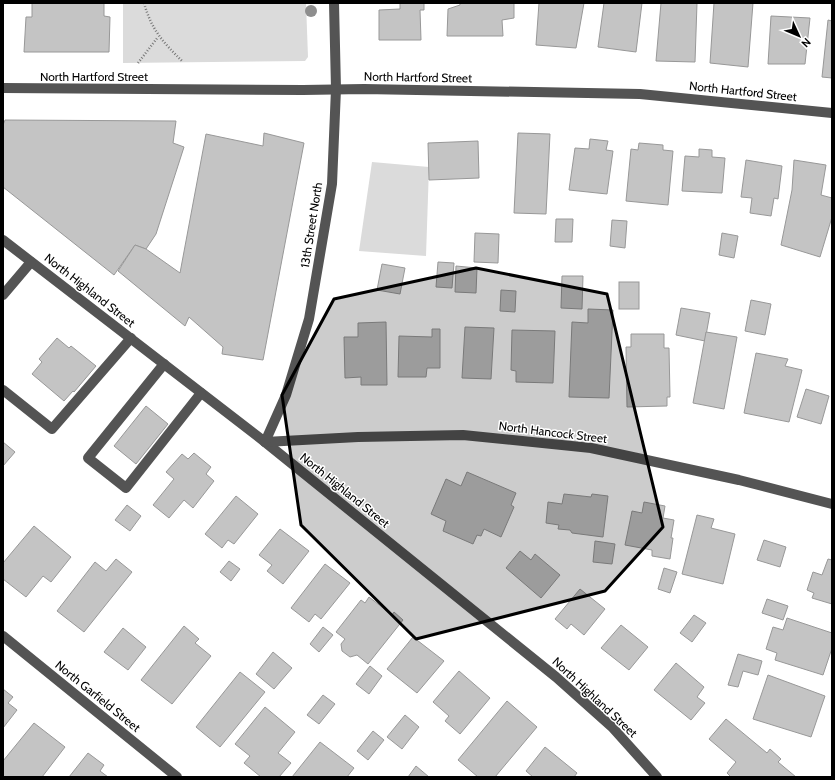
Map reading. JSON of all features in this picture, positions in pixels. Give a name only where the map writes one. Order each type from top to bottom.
[{"type":"street","name":"13th Street North","points":[[265,442],[286,395],[309,319],[332,184],[336,89],[334,3]]},
{"type":"street","name":"North Hartford Street","points":[[3,88],[336,89],[640,94],[832,113]]},
{"type":"street","name":"North Highland Street","points":[[3,240],[265,442],[556,677],[612,727],[657,777]]},
{"type":"street","points":[[3,295],[31,262]]},
{"type":"street","points":[[3,390],[52,429],[131,338]]},
{"type":"street","points":[[164,364],[88,458],[126,488],[201,393]]},
{"type":"street","name":"North Hancock Street","points":[[265,442],[358,437],[463,435],[591,448],[739,480],[832,504]]},
{"type":"street","name":"North Garfield Street","points":[[3,636],[178,777]]},
{"type":"path","points":[[144,3],[147,15],[158,37],[183,62]]},
{"type":"path","points":[[138,63],[158,37]]},
{"type":"highlighted area","points":[[476,268],[607,294],[663,527],[605,591],[416,639],[301,525],[282,395],[334,299]]},
{"type":"shaded area","points":[[123,3],[306,3],[308,57],[305,61],[123,63]]},
{"type":"shaded area","points":[[372,162],[429,167],[426,256],[359,251]]},
{"type":"building","points":[[32,3],[104,3],[104,16],[110,17],[109,52],[24,52],[26,17],[32,17]]},
{"type":"building","points":[[400,3],[424,3],[424,10],[420,10],[421,40],[379,40],[379,10],[400,9]]},
{"type":"building","points":[[460,3],[514,3],[514,18],[502,20],[503,36],[447,36],[448,9],[460,5]]},
{"type":"building","points":[[539,3],[584,3],[576,48],[536,45]]},
{"type":"building","points":[[604,3],[642,3],[636,52],[598,47]]},
{"type":"building","points":[[661,3],[697,3],[695,62],[656,61]]},
{"type":"building","points":[[714,3],[753,3],[748,67],[710,63]]},
{"type":"building","points":[[771,16],[810,18],[805,64],[768,64]]},
{"type":"building","points":[[828,20],[832,21],[832,78],[822,77]]},
{"type":"building","points":[[5,120],[176,121],[173,143],[184,147],[156,234],[146,249],[135,245],[114,275],[3,187],[3,125]]},
{"type":"building","points":[[264,133],[304,143],[263,360],[222,354],[223,347],[189,317],[185,326],[118,271],[135,245],[146,249],[180,273],[206,134],[263,146]]},
{"type":"building","points":[[518,133],[550,134],[546,214],[514,213]]},
{"type":"building","points":[[590,139],[608,141],[606,150],[613,151],[607,194],[569,190],[575,148],[589,149]]},
{"type":"building","points":[[478,141],[479,178],[429,180],[428,143]]},
{"type":"building","points":[[639,143],[663,145],[663,150],[673,151],[668,205],[626,201],[631,149],[638,150]]},
{"type":"building","points":[[699,149],[712,150],[712,157],[725,158],[722,193],[682,191],[685,156],[699,157]]},
{"type":"building","points":[[746,160],[782,166],[778,199],[774,198],[771,216],[750,213],[752,198],[741,197]]},
{"type":"building","points":[[794,160],[826,165],[821,195],[832,198],[832,217],[820,257],[781,245],[792,190]]},
{"type":"building","points":[[556,219],[573,219],[572,242],[555,242]]},
{"type":"building","points":[[612,220],[627,221],[625,248],[610,246]]},
{"type":"building","points":[[475,233],[499,234],[498,263],[474,262]]},
{"type":"building","points":[[722,233],[738,236],[734,258],[719,255]]},
{"type":"building","points":[[438,262],[454,263],[452,288],[436,287]]},
{"type":"building","points":[[382,264],[405,268],[400,294],[377,290]]},
{"type":"building","points":[[456,266],[477,268],[476,293],[455,292]]},
{"type":"building","points":[[562,276],[583,276],[582,309],[561,308]]},
{"type":"building","points":[[619,282],[639,282],[639,309],[619,309]]},
{"type":"building","points":[[501,290],[516,291],[515,312],[500,311]]},
{"type":"building","points":[[751,300],[771,304],[765,335],[745,331]]},
{"type":"building","points":[[681,308],[710,313],[705,341],[676,335]]},
{"type":"building","points":[[588,309],[613,310],[609,398],[569,397],[572,322],[588,323]]},
{"type":"building","points":[[386,322],[387,385],[361,385],[361,377],[345,378],[344,337],[358,337],[358,323]]},
{"type":"building","points":[[465,327],[494,328],[491,379],[462,378]]},
{"type":"building","points":[[432,329],[440,329],[440,368],[427,368],[426,377],[398,377],[399,336],[432,337]]},
{"type":"building","points":[[512,330],[555,331],[553,383],[516,382],[516,371],[511,370]]},
{"type":"building","points":[[706,332],[737,337],[724,409],[693,403]]},
{"type":"building","points":[[631,334],[664,334],[664,348],[669,348],[670,397],[667,397],[667,406],[627,407],[626,347],[631,347]]},
{"type":"building","points":[[57,338],[69,348],[71,346],[96,366],[74,392],[73,391],[64,401],[32,374],[42,362],[39,359]]},
{"type":"building","points":[[756,353],[788,359],[785,366],[802,370],[789,422],[744,413]]},
{"type":"building","points":[[806,389],[829,396],[821,424],[797,417]]},
{"type":"building","points":[[146,406],[168,424],[136,464],[114,446]]},
{"type":"building","points":[[3,442],[15,452],[3,466]]},
{"type":"building","points":[[194,453],[211,467],[206,474],[214,481],[193,508],[184,500],[169,518],[153,505],[174,479],[166,472],[182,454],[188,459]]},
{"type":"building","points":[[467,472],[516,493],[511,505],[514,507],[501,537],[484,529],[481,536],[477,535],[473,544],[443,531],[446,521],[431,514],[446,479],[461,486]]},
{"type":"building","points":[[564,494],[591,497],[592,494],[608,496],[603,537],[572,533],[570,530],[558,529],[559,525],[546,523],[548,502],[562,504]]},
{"type":"building","points":[[236,496],[258,514],[234,544],[228,540],[222,548],[205,534]]},
{"type":"building","points":[[644,502],[665,506],[663,518],[674,520],[670,559],[652,556],[652,550],[625,545],[632,511],[642,513]]},
{"type":"building","points":[[127,505],[141,516],[130,531],[115,520]]},
{"type":"building","points":[[697,515],[714,519],[711,528],[735,534],[723,584],[682,574]]},
{"type":"building","points":[[34,526],[71,557],[51,582],[43,576],[26,597],[3,579],[3,563]]},
{"type":"building","points":[[280,529],[309,551],[283,584],[267,571],[272,565],[259,555]]},
{"type":"building","points":[[764,540],[786,547],[780,567],[757,560]]},
{"type":"building","points":[[595,541],[615,544],[612,564],[593,562]]},
{"type":"building","points":[[520,551],[531,560],[535,554],[560,575],[541,598],[506,568]]},
{"type":"building","points":[[116,559],[132,572],[84,632],[57,611],[95,562],[106,571]]},
{"type":"building","points":[[828,559],[832,560],[832,604],[812,598],[814,593],[807,590],[813,572],[822,575]]},
{"type":"building","points":[[229,561],[240,569],[231,581],[220,572]]},
{"type":"building","points":[[325,564],[350,583],[321,619],[315,614],[309,622],[291,608]]},
{"type":"building","points":[[664,568],[677,572],[670,593],[658,589]]},
{"type":"building","points":[[580,589],[605,609],[584,635],[571,624],[567,629],[555,619]]},
{"type":"building","points":[[369,597],[392,615],[394,612],[403,620],[368,664],[357,655],[350,657],[342,651],[341,644],[345,639],[336,632],[361,600],[365,603]]},
{"type":"building","points":[[767,599],[788,606],[783,620],[762,613]]},
{"type":"building","points":[[694,615],[706,623],[692,642],[680,633]]},
{"type":"building","points":[[787,618],[832,633],[832,648],[823,675],[775,660],[777,653],[766,649],[773,627],[783,630]]},
{"type":"building","points":[[621,625],[648,647],[629,670],[601,648]]},
{"type":"building","points":[[184,626],[199,639],[195,643],[211,656],[172,704],[141,680]]},
{"type":"building","points":[[323,627],[333,635],[319,652],[310,644]]},
{"type":"building","points":[[123,628],[146,647],[128,670],[104,652]]},
{"type":"building","points":[[413,637],[444,661],[417,693],[387,669]]},
{"type":"building","points":[[273,652],[292,668],[274,689],[256,674]]},
{"type":"building","points":[[738,654],[762,661],[758,675],[743,671],[738,687],[728,685]]},
{"type":"building","points":[[676,663],[704,687],[697,697],[705,703],[691,720],[654,690]]},
{"type":"building","points":[[370,666],[382,676],[369,694],[356,684]]},
{"type":"building","points":[[459,671],[490,698],[460,734],[445,721],[449,716],[433,702]]},
{"type":"building","points":[[240,672],[265,692],[220,747],[196,727]]},
{"type":"building","points":[[768,675],[825,696],[811,737],[753,719]]},
{"type":"building","points":[[3,689],[13,697],[8,703],[17,710],[3,728]]},
{"type":"building","points":[[323,695],[335,704],[319,724],[307,715]]},
{"type":"building","points":[[507,701],[537,727],[495,777],[478,777],[458,760]]},
{"type":"building","points":[[265,707],[295,732],[278,753],[291,763],[279,777],[261,777],[244,763],[250,756],[235,744]]},
{"type":"building","points":[[405,715],[419,727],[402,749],[387,737]]},
{"type":"building","points":[[726,719],[767,753],[770,749],[781,759],[778,762],[796,777],[731,777],[727,773],[736,762],[709,739]]},
{"type":"building","points":[[34,723],[65,747],[42,777],[3,777],[3,761]]},
{"type":"building","points":[[373,731],[384,740],[368,760],[357,751]]},
{"type":"building","points":[[320,742],[354,768],[347,777],[292,777]]},
{"type":"building","points":[[545,747],[577,773],[574,777],[533,777],[526,771]]},
{"type":"building","points":[[88,753],[104,765],[100,771],[108,777],[69,777]]},
{"type":"building","points":[[416,766],[429,777],[408,777]]}]
